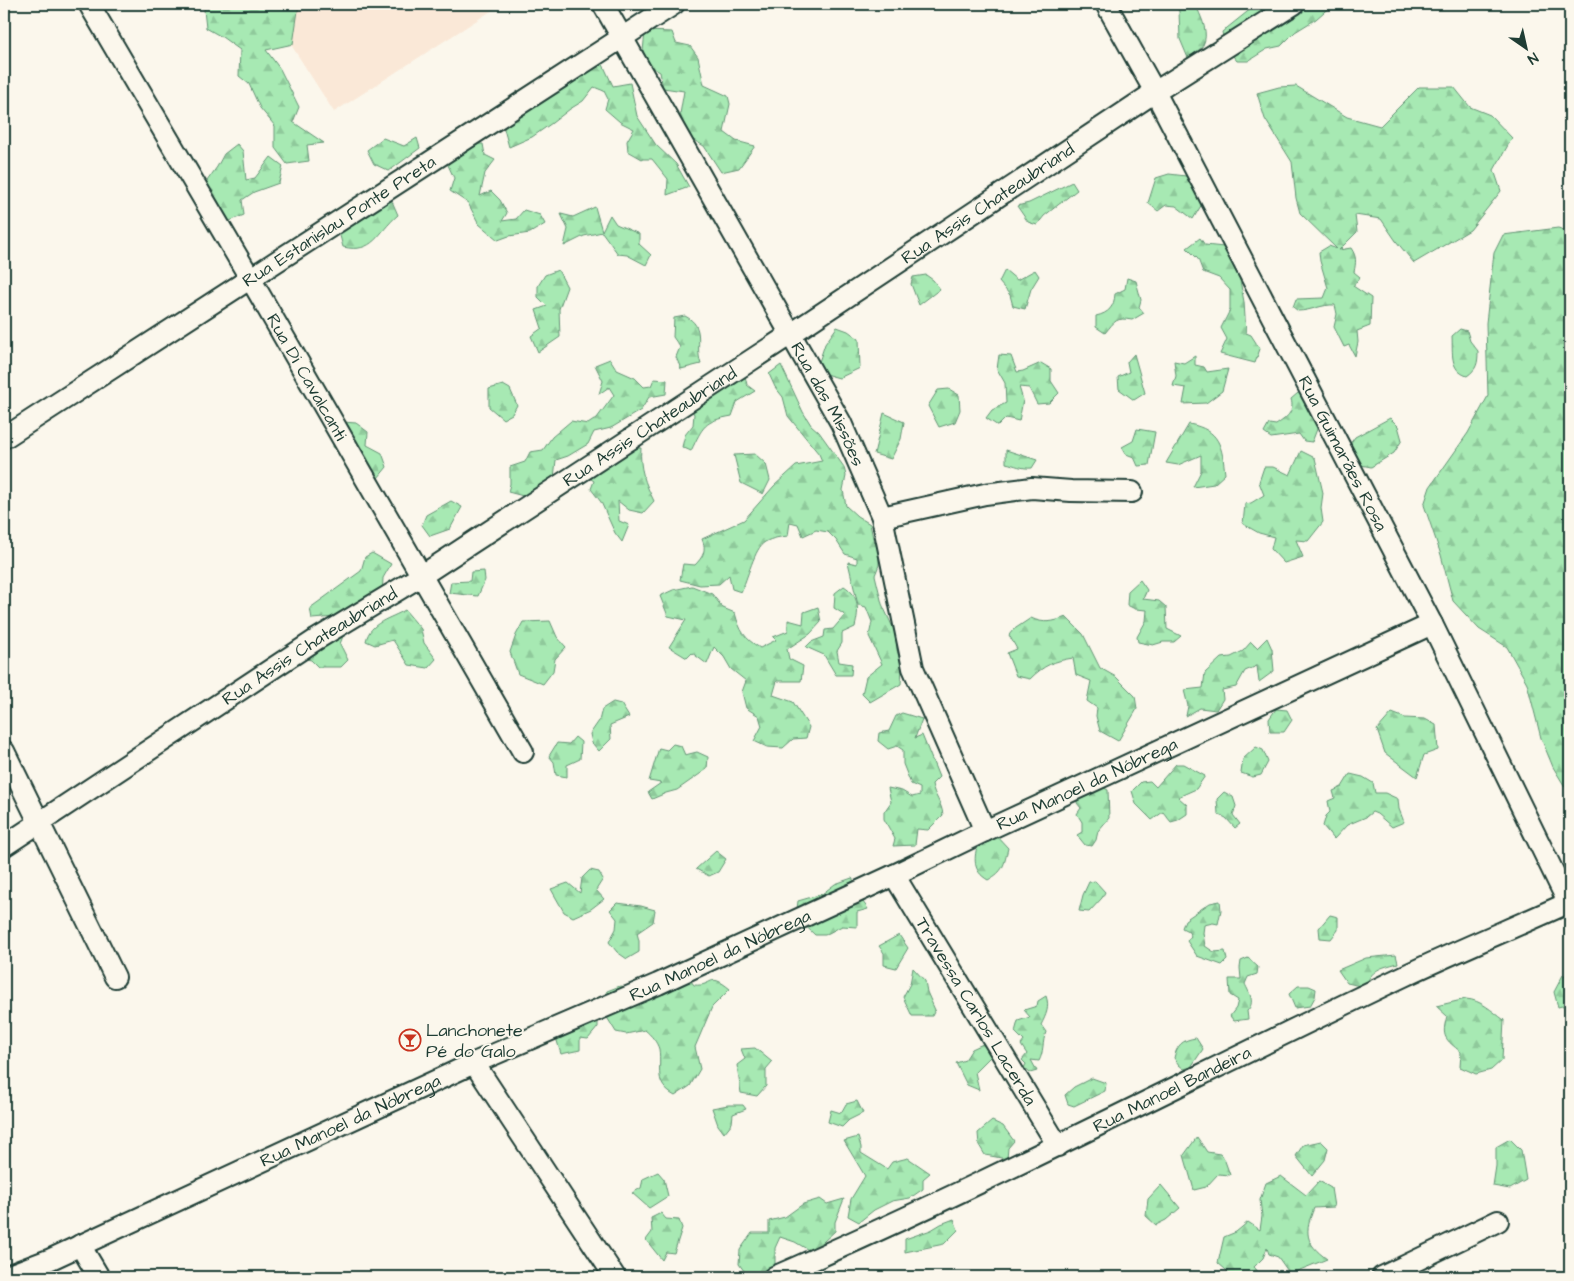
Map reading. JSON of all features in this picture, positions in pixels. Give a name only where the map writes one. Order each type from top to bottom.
[{"type":"street","name":"Rua Di Cavalcanti","points":[[89,4],[250,278],[523,752]]},
{"type":"street","name":"Rua das Missões","points":[[603,4],[841,423],[882,517],[913,668],[985,831]]},
{"type":"street","name":"Rua Estanislau Ponte Preta","points":[[4,438],[674,4]]},
{"type":"street","name":"Rua Guimarães Rosa","points":[[1106,4],[1155,92],[1432,624],[1570,904]]},
{"type":"street","name":"Rua Assis Chateaubriand","points":[[4,846],[317,640],[421,576],[1155,92],[1294,4]]},
{"type":"street","points":[[882,517],[985,494],[1032,488],[1071,492],[1132,492]]},
{"type":"street","name":"Rua Manoel da Nóbrega","points":[[4,1277],[51,1259],[474,1063],[658,984],[894,876],[985,831],[1432,624]]},
{"type":"street","points":[[4,751],[114,977]]},
{"type":"street","name":"Travessa Carlos Lacerda","points":[[894,876],[1058,1146]]},
{"type":"street","name":"Rua Manoel Bandeira","points":[[784,1275],[1058,1146],[1406,975],[1570,904]]},
{"type":"street","points":[[474,1063],[615,1277]]},
{"type":"street","points":[[1382,1277],[1498,1221]]},
{"type":"street","points":[[80,1244],[99,1277]]},
{"type":"shaded area","points":[[265,4],[502,4],[334,112]]},
{"type":"green space","points":[[206,4],[299,4],[293,44],[266,50],[280,69],[299,107],[293,122],[324,143],[307,145],[309,161],[287,164],[275,148],[275,126],[260,108],[249,84],[239,76],[240,50],[206,28],[204,10]]},
{"type":"green space","points":[[1173,4],[1203,4],[1198,10],[1204,27],[1205,41],[1200,49],[1188,58],[1180,39],[1179,11]]},
{"type":"green space","points":[[1251,4],[1333,4],[1316,19],[1295,32],[1281,46],[1267,49],[1248,61],[1237,61],[1225,46],[1222,32],[1252,8]]},
{"type":"green space","points":[[645,31],[672,32],[676,43],[690,46],[698,57],[704,85],[728,96],[730,104],[724,132],[736,141],[755,146],[739,168],[721,172],[704,146],[688,137],[680,114],[684,91],[663,88],[660,72],[642,62]]},
{"type":"green space","points":[[600,58],[613,86],[630,83],[637,116],[656,145],[676,164],[689,187],[667,195],[668,179],[652,159],[642,159],[628,151],[627,141],[634,129],[620,122],[605,109],[608,99],[604,91],[594,87],[583,101],[552,123],[532,137],[509,147],[504,129],[508,110]]},
{"type":"green space","points":[[1296,86],[1347,117],[1380,126],[1419,87],[1454,87],[1470,107],[1490,115],[1512,138],[1494,170],[1501,191],[1470,230],[1414,263],[1381,219],[1355,215],[1357,232],[1339,250],[1351,248],[1355,260],[1354,272],[1360,277],[1353,286],[1371,298],[1370,326],[1357,331],[1358,342],[1355,356],[1349,345],[1344,347],[1334,327],[1337,314],[1335,305],[1298,311],[1293,307],[1296,299],[1324,298],[1328,288],[1319,252],[1329,246],[1337,249],[1300,213],[1296,198],[1292,162],[1265,119],[1257,93],[1279,87]]},
{"type":"green space","points":[[383,138],[404,146],[417,138],[420,148],[389,171],[374,164],[367,150]]},
{"type":"green space","points":[[237,144],[243,151],[246,180],[255,178],[271,157],[283,166],[279,183],[254,192],[242,200],[244,215],[225,223],[197,195],[224,154]]},
{"type":"green space","points":[[466,144],[483,144],[485,155],[495,160],[485,173],[480,196],[491,191],[500,200],[507,213],[502,221],[516,219],[524,210],[540,215],[545,224],[530,233],[509,236],[498,240],[479,224],[468,203],[450,191],[454,178],[448,165],[451,156]]},
{"type":"green space","points":[[1169,174],[1186,176],[1205,199],[1193,219],[1176,206],[1166,205],[1158,211],[1148,203],[1156,178]]},
{"type":"green space","points":[[1072,182],[1077,190],[1044,216],[1037,225],[1028,222],[1017,206],[1029,203]]},
{"type":"green space","points":[[391,199],[398,215],[374,240],[362,247],[343,247],[338,228]]},
{"type":"green space","points":[[595,207],[602,231],[610,215],[616,224],[639,234],[639,244],[651,255],[646,265],[627,255],[618,254],[602,232],[584,236],[564,246],[568,229],[561,214],[573,217]]},
{"type":"green space","points":[[1558,228],[1570,232],[1570,795],[1553,767],[1541,738],[1527,683],[1507,647],[1479,629],[1453,601],[1441,555],[1424,505],[1430,487],[1468,433],[1488,396],[1486,323],[1494,253],[1503,235]]},
{"type":"green space","points":[[1200,238],[1205,245],[1224,247],[1238,269],[1244,302],[1246,333],[1251,335],[1260,349],[1255,363],[1220,354],[1227,339],[1221,328],[1230,310],[1230,290],[1219,278],[1203,272],[1198,259],[1187,248]]},
{"type":"green space","points":[[558,270],[567,287],[559,309],[560,337],[538,352],[531,336],[542,328],[536,310],[547,306],[538,297],[538,286],[545,275]]},
{"type":"green space","points":[[1005,270],[1017,280],[1035,270],[1039,276],[1031,289],[1025,309],[1013,306],[1010,295],[999,282]]},
{"type":"green space","points":[[926,275],[940,289],[919,305],[911,284],[913,277]]},
{"type":"green space","points":[[1127,278],[1136,281],[1141,300],[1139,307],[1144,313],[1132,320],[1122,319],[1116,321],[1105,333],[1096,327],[1096,316],[1110,309],[1115,294],[1125,289]]},
{"type":"green space","points":[[685,316],[692,320],[698,331],[701,364],[681,369],[676,357],[680,347],[673,337],[674,318]]},
{"type":"green space","points":[[837,327],[848,331],[859,339],[860,368],[839,378],[825,374],[818,365],[825,344]]},
{"type":"green space","points":[[1460,329],[1467,331],[1470,341],[1478,351],[1476,365],[1467,376],[1457,369],[1452,354],[1452,336]]},
{"type":"green space","points":[[1134,354],[1145,393],[1134,400],[1119,389],[1118,377],[1129,372],[1127,362]]},
{"type":"green space","points":[[999,355],[1011,356],[1017,372],[1041,363],[1051,369],[1051,381],[1059,393],[1049,403],[1037,404],[1029,388],[1019,387],[1023,400],[1019,421],[1006,418],[998,426],[986,418],[992,410],[1006,403],[1005,383],[997,369]]},
{"type":"green space","points":[[1195,356],[1195,365],[1204,367],[1207,372],[1228,369],[1222,391],[1206,403],[1183,404],[1186,388],[1173,386],[1176,376],[1174,361],[1184,363]]},
{"type":"green space","points":[[610,359],[617,370],[635,378],[644,387],[651,386],[654,379],[667,380],[666,394],[649,397],[641,410],[611,428],[594,432],[588,444],[568,456],[556,460],[553,487],[531,498],[508,492],[510,467],[525,462],[530,452],[543,450],[552,437],[571,421],[588,424],[597,418],[614,395],[609,387],[599,394],[603,381],[595,365]]},
{"type":"green space","points":[[781,365],[811,425],[819,432],[844,467],[846,476],[843,490],[846,506],[870,524],[873,538],[879,550],[879,565],[875,575],[882,604],[896,634],[897,650],[902,667],[901,684],[870,702],[862,694],[866,677],[882,664],[869,636],[872,622],[866,607],[858,605],[848,562],[857,564],[857,558],[845,554],[828,532],[816,530],[803,536],[798,524],[790,522],[788,536],[770,540],[761,545],[741,592],[732,589],[729,575],[719,584],[700,585],[680,580],[683,564],[695,565],[702,556],[704,547],[702,539],[744,520],[774,486],[796,466],[822,461],[819,454],[788,416],[783,397],[775,387],[769,374]]},
{"type":"green space","points":[[745,376],[747,385],[755,391],[737,402],[732,416],[715,420],[706,426],[691,451],[682,447],[685,435],[693,425],[694,414],[688,403]]},
{"type":"green space","points":[[503,385],[510,389],[517,405],[512,414],[503,419],[489,407],[489,389]]},
{"type":"green space","points":[[949,389],[959,395],[960,410],[955,422],[939,427],[928,406],[938,390]]},
{"type":"green space","points":[[1298,393],[1304,393],[1319,424],[1312,442],[1304,441],[1299,434],[1271,438],[1264,433],[1269,424],[1276,425],[1289,414],[1292,408],[1291,399]]},
{"type":"green space","points":[[884,413],[904,422],[901,439],[891,459],[874,454]]},
{"type":"green space","points":[[1390,418],[1398,426],[1402,440],[1394,453],[1371,467],[1356,464],[1347,448],[1355,437]]},
{"type":"green space","points":[[343,422],[356,423],[368,432],[367,445],[382,453],[387,467],[378,478],[364,472],[343,451],[333,447],[335,427]]},
{"type":"green space","points":[[1189,424],[1207,430],[1218,441],[1225,474],[1214,484],[1193,487],[1201,471],[1201,455],[1178,465],[1166,463]]},
{"type":"green space","points":[[1137,429],[1155,432],[1149,465],[1138,466],[1134,457],[1126,454],[1122,447],[1133,441]]},
{"type":"green space","points":[[641,448],[643,475],[654,501],[643,513],[629,510],[618,501],[619,521],[629,525],[622,542],[615,533],[601,502],[591,489],[594,481],[582,473],[626,450]]},
{"type":"green space","points":[[1006,450],[1037,460],[1032,468],[1006,463]]},
{"type":"green space","points":[[1301,451],[1315,458],[1323,493],[1321,508],[1323,522],[1308,541],[1296,540],[1303,557],[1284,563],[1271,549],[1274,537],[1259,533],[1243,524],[1245,504],[1251,503],[1264,495],[1259,482],[1264,467],[1273,467],[1290,475]]},
{"type":"green space","points":[[755,454],[766,464],[770,480],[763,494],[741,483],[734,455]]},
{"type":"green space","points":[[451,501],[462,507],[450,529],[430,536],[422,525],[426,515]]},
{"type":"green space","points":[[372,553],[391,564],[383,578],[382,598],[347,616],[312,619],[310,608],[361,571],[365,557]]},
{"type":"green space","points":[[484,571],[485,580],[478,596],[449,593],[451,582],[470,581],[471,572]]},
{"type":"green space","points":[[1140,580],[1147,590],[1143,599],[1159,601],[1166,607],[1167,629],[1181,636],[1174,642],[1163,642],[1153,645],[1138,642],[1137,637],[1146,621],[1147,610],[1135,609],[1127,605],[1128,591]]},
{"type":"green space","points":[[692,586],[712,594],[723,608],[735,613],[743,634],[760,648],[776,640],[773,637],[788,631],[788,620],[803,624],[804,612],[818,607],[821,622],[810,634],[787,649],[789,659],[803,666],[801,681],[777,681],[773,695],[793,702],[809,727],[806,738],[793,739],[783,748],[767,747],[754,741],[762,726],[759,716],[746,708],[742,692],[746,681],[731,669],[724,657],[714,647],[707,664],[692,653],[687,658],[669,647],[686,620],[668,616],[660,596],[673,590]]},
{"type":"green space","points":[[844,586],[856,599],[857,615],[855,627],[842,633],[842,643],[837,651],[839,662],[852,664],[851,675],[836,675],[824,655],[806,647],[811,642],[824,637],[825,630],[833,629],[845,615],[834,608],[835,593]]},
{"type":"green space","points":[[405,610],[421,629],[424,643],[436,659],[428,668],[409,665],[393,640],[375,645],[366,641],[376,625]]},
{"type":"green space","points":[[1066,617],[1083,634],[1100,668],[1116,677],[1135,696],[1137,709],[1118,741],[1100,731],[1096,716],[1097,708],[1087,701],[1091,681],[1076,675],[1073,658],[1050,664],[1030,679],[1016,676],[1007,653],[1017,649],[1009,635],[1013,630],[1031,618],[1048,622]]},
{"type":"green space","points":[[550,621],[557,637],[566,647],[555,659],[553,671],[543,684],[518,674],[510,652],[523,622]]},
{"type":"green space","points":[[337,628],[343,636],[340,644],[348,660],[341,667],[318,667],[311,660],[302,658],[307,645],[309,630],[325,633]]},
{"type":"green space","points":[[1267,638],[1272,649],[1274,671],[1259,682],[1257,666],[1245,671],[1236,687],[1222,690],[1223,699],[1216,710],[1200,708],[1186,716],[1188,706],[1184,690],[1203,688],[1205,673],[1221,658],[1231,657],[1243,651],[1251,642],[1257,648]]},
{"type":"green space","points":[[613,702],[621,704],[629,717],[610,725],[611,739],[599,751],[592,743],[590,734],[599,721],[602,709]]},
{"type":"green space","points":[[1276,709],[1287,710],[1292,720],[1284,732],[1270,732],[1269,719]]},
{"type":"green space","points":[[902,713],[922,719],[915,738],[922,735],[939,777],[932,784],[943,815],[928,830],[917,829],[915,845],[893,846],[895,839],[884,819],[884,812],[891,802],[888,788],[902,791],[912,797],[920,795],[920,788],[911,784],[903,764],[903,750],[897,746],[888,749],[878,741],[879,733],[889,731],[896,716]]},
{"type":"green space","points":[[1392,713],[1405,718],[1425,719],[1436,725],[1438,750],[1424,755],[1417,777],[1385,753],[1377,730]]},
{"type":"green space","points":[[575,737],[581,742],[580,759],[567,765],[567,777],[556,775],[554,762],[549,756],[557,743],[569,744]]},
{"type":"green space","points":[[673,744],[681,746],[685,755],[697,752],[708,757],[707,769],[677,790],[652,799],[648,792],[661,783],[649,781],[659,748],[667,750]]},
{"type":"green space","points":[[1256,747],[1263,750],[1268,762],[1261,775],[1253,777],[1241,773],[1243,759]]},
{"type":"green space","points":[[1176,764],[1183,764],[1205,776],[1196,789],[1178,797],[1187,805],[1187,814],[1171,822],[1163,812],[1152,820],[1136,804],[1132,791],[1141,782],[1150,781],[1156,787]]},
{"type":"green space","points":[[1350,774],[1363,777],[1373,783],[1375,793],[1385,793],[1398,799],[1399,809],[1404,822],[1392,827],[1372,812],[1366,817],[1347,825],[1334,839],[1323,826],[1326,816],[1330,812],[1328,801],[1335,798],[1333,791],[1342,787]]},
{"type":"green space","points":[[1097,784],[1108,790],[1109,818],[1098,831],[1092,846],[1085,845],[1077,835],[1082,832],[1082,822],[1077,814],[1081,808],[1077,803],[1079,792]]},
{"type":"green space","points":[[1224,792],[1233,797],[1236,806],[1233,815],[1240,824],[1235,828],[1226,818],[1218,814],[1217,799]]},
{"type":"green space","points":[[996,835],[1008,848],[1002,867],[997,874],[988,880],[979,873],[976,864],[976,853],[978,842]]},
{"type":"green space","points":[[716,851],[726,859],[718,872],[709,876],[696,869]]},
{"type":"green space","points":[[590,870],[599,872],[603,879],[596,890],[604,899],[591,909],[573,917],[564,912],[551,889],[568,883],[580,893],[582,878]]},
{"type":"green space","points":[[852,878],[863,895],[863,902],[868,909],[857,912],[857,927],[842,926],[825,935],[815,935],[796,917],[798,901],[822,894],[835,884]]},
{"type":"green space","points":[[1095,881],[1105,892],[1102,898],[1089,912],[1079,911],[1089,882]]},
{"type":"green space","points":[[1220,901],[1221,910],[1218,924],[1204,925],[1203,933],[1205,946],[1214,952],[1225,951],[1227,960],[1222,965],[1197,956],[1187,941],[1191,936],[1188,931],[1182,928],[1185,920],[1210,903]]},
{"type":"green space","points":[[617,903],[655,910],[653,922],[637,933],[639,952],[627,959],[617,952],[609,942],[616,929],[617,919],[610,910]]},
{"type":"green space","points":[[1330,915],[1338,917],[1338,930],[1331,939],[1320,938],[1319,928]]},
{"type":"green space","points":[[899,935],[908,948],[896,968],[884,965],[884,953],[879,946]]},
{"type":"green space","points":[[1396,955],[1398,963],[1377,970],[1365,987],[1347,983],[1338,970],[1366,958]]},
{"type":"green space","points":[[1248,958],[1258,967],[1257,974],[1248,977],[1245,984],[1251,1001],[1250,1008],[1247,1011],[1248,1019],[1234,1021],[1230,1016],[1236,1008],[1238,1000],[1230,995],[1229,979],[1241,979],[1241,961]]},
{"type":"green space","points":[[913,968],[925,981],[927,992],[935,1010],[932,1016],[912,1016],[903,997],[910,984]]},
{"type":"green space","points":[[684,972],[694,985],[705,984],[714,980],[730,989],[712,1007],[695,1047],[700,1069],[690,1086],[675,1096],[668,1091],[661,1081],[659,1049],[652,1036],[645,1030],[626,1034],[616,1032],[600,1006],[607,991],[620,986],[640,988]]},
{"type":"green space","points":[[1563,975],[1570,976],[1570,1004],[1558,1007],[1554,992]]},
{"type":"green space","points":[[1298,986],[1309,986],[1316,989],[1315,997],[1310,1006],[1295,1008],[1289,994]]},
{"type":"green space","points":[[1046,996],[1046,1014],[1041,1025],[1046,1032],[1042,1054],[1039,1061],[1031,1060],[1037,1071],[1030,1073],[1024,1068],[1026,1064],[1022,1060],[1027,1054],[1021,1045],[1024,1041],[1015,1032],[1018,1021],[1030,1017],[1024,1010],[1037,1006],[1038,1001]]},
{"type":"green space","points":[[1466,999],[1481,1004],[1504,1020],[1502,1060],[1491,1070],[1476,1074],[1460,1067],[1461,1052],[1446,1037],[1444,1029],[1447,1016],[1436,1006]]},
{"type":"green space","points":[[598,1019],[598,1027],[588,1039],[580,1038],[580,1050],[561,1054],[557,1034]]},
{"type":"green space","points":[[1196,1038],[1203,1049],[1191,1067],[1184,1069],[1174,1058],[1175,1053],[1184,1042]]},
{"type":"green space","points":[[985,1043],[995,1052],[975,1072],[979,1090],[967,1085],[956,1063],[965,1060],[972,1049]]},
{"type":"green space","points":[[755,1048],[772,1062],[766,1069],[766,1086],[757,1096],[741,1093],[737,1065],[745,1059],[741,1049]]},
{"type":"green space","points":[[1092,1078],[1106,1083],[1105,1091],[1074,1106],[1068,1104],[1065,1095],[1074,1087]]},
{"type":"green space","points":[[857,1101],[863,1113],[849,1120],[842,1127],[828,1122],[831,1110],[841,1113],[846,1104]]},
{"type":"green space","points":[[743,1105],[746,1109],[733,1114],[732,1123],[724,1133],[718,1125],[712,1108]]},
{"type":"green space","points":[[992,1121],[1003,1126],[1014,1141],[1008,1148],[1007,1159],[985,1155],[979,1145],[978,1133]]},
{"type":"green space","points":[[858,1137],[861,1153],[887,1169],[892,1162],[908,1158],[930,1173],[923,1179],[923,1189],[910,1198],[892,1201],[874,1210],[859,1222],[848,1216],[851,1199],[865,1176],[844,1141]]},
{"type":"green space","points":[[1197,1137],[1207,1152],[1220,1154],[1225,1161],[1230,1175],[1218,1174],[1206,1187],[1194,1190],[1184,1155]]},
{"type":"green space","points":[[1510,1139],[1521,1150],[1526,1180],[1510,1189],[1493,1186],[1496,1147]]},
{"type":"green space","points":[[1321,1141],[1328,1148],[1325,1160],[1312,1176],[1296,1156],[1303,1145]]},
{"type":"green space","points":[[658,1172],[664,1179],[668,1196],[649,1208],[632,1193],[641,1188],[643,1179]]},
{"type":"green space","points":[[1281,1176],[1306,1195],[1319,1181],[1331,1188],[1334,1207],[1314,1208],[1308,1231],[1308,1237],[1314,1248],[1327,1259],[1290,1274],[1278,1257],[1269,1254],[1267,1248],[1263,1258],[1254,1267],[1263,1277],[1234,1277],[1218,1263],[1224,1237],[1236,1232],[1248,1222],[1260,1230],[1262,1216],[1260,1200],[1266,1183]]},
{"type":"green space","points":[[1161,1185],[1180,1208],[1166,1220],[1156,1225],[1146,1216],[1148,1199]]},
{"type":"green space","points":[[820,1199],[827,1204],[844,1199],[835,1222],[835,1231],[812,1252],[795,1242],[780,1237],[775,1248],[775,1264],[762,1277],[747,1275],[739,1264],[740,1250],[752,1233],[769,1233],[769,1221],[785,1217],[803,1204]]},
{"type":"green space","points":[[661,1213],[666,1219],[679,1220],[682,1228],[674,1253],[666,1252],[662,1260],[646,1240],[652,1232],[651,1218]]},
{"type":"green space","points":[[954,1219],[958,1230],[944,1244],[905,1252],[905,1239]]},
{"type":"place","name":"Lanchonete Pé do Galo","points":[[410,1040]]}]
